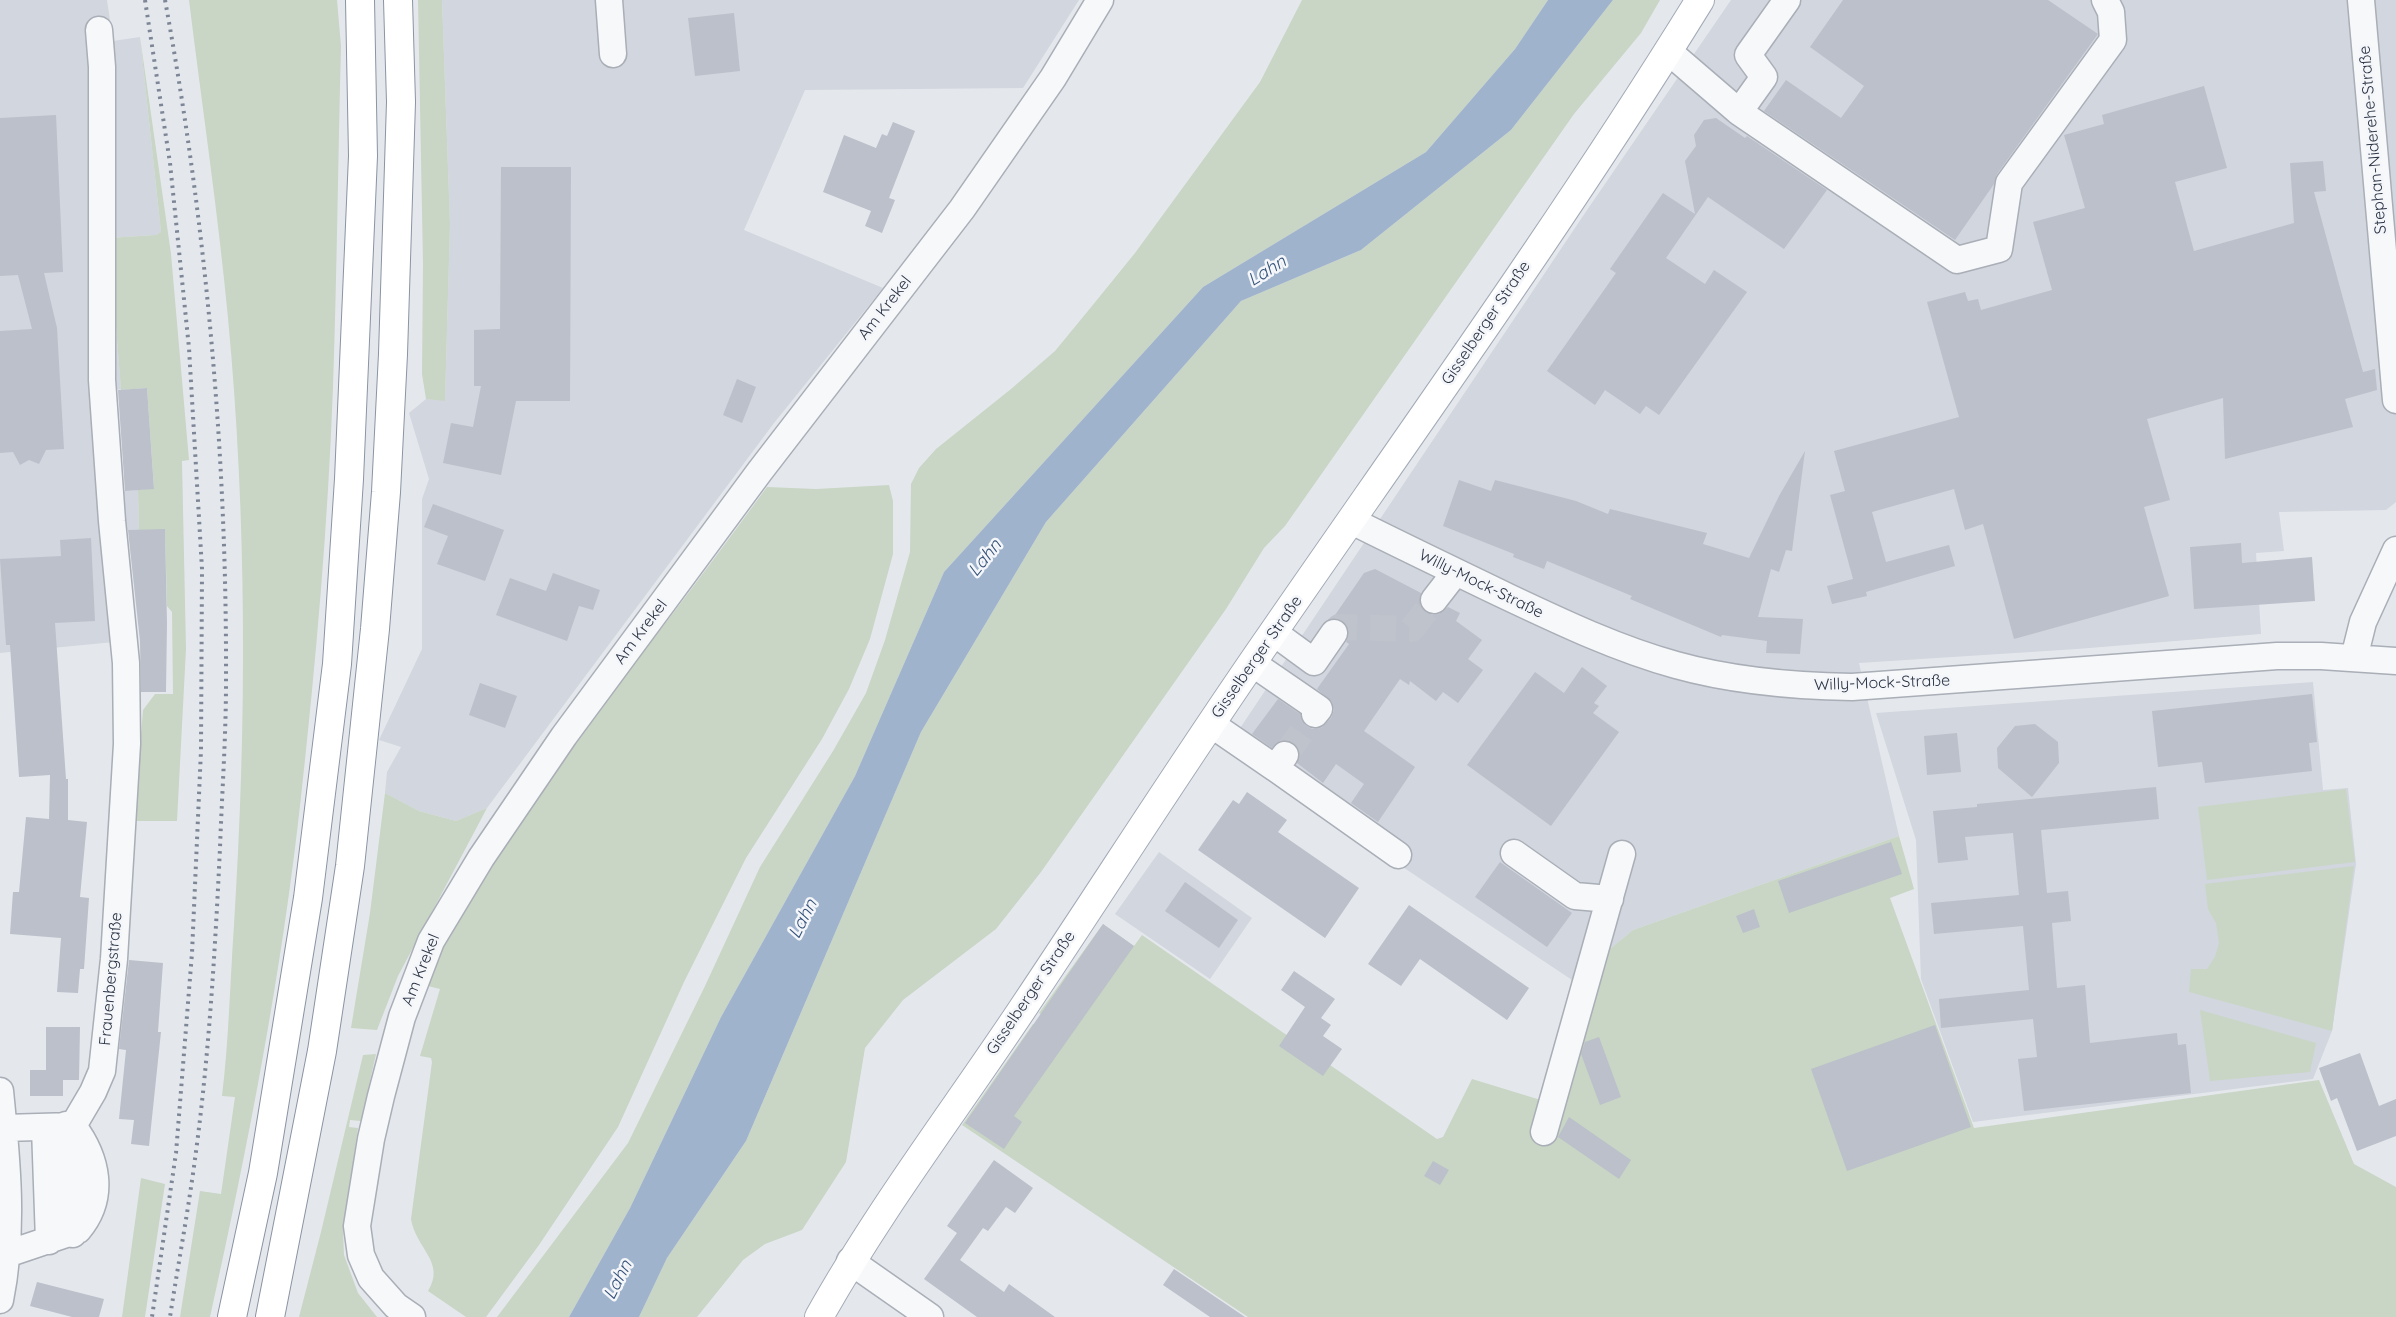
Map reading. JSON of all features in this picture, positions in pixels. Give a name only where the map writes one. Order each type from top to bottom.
[{"type":"main road","points":[[232,1317],[263,1173],[308,898],[337,664],[348,489],[363,156],[360,0]]},
{"type":"main road","points":[[270,1317],[305,1145],[337,954],[350,866],[375,629],[386,492],[393,344],[401,102],[398,0]]},
{"type":"main road","name":"Gisselberger Straße","points":[[818,1317],[850,1260],[1024,1007],[1150,812],[1273,632],[1352,521],[1639,98],[1700,0]]},
{"type":"street","points":[[608,0],[613,54]]},
{"type":"street","name":"Am Krekel","points":[[408,1314],[371,1278],[361,1255],[357,1226],[371,1138],[386,1078],[402,1017],[431,941],[472,873],[564,736],[760,472],[962,209],[1053,78],[1100,0]]},
{"type":"street","points":[[1739,112],[1764,77],[1748,56],[1787,0]]},
{"type":"street","points":[[1668,51],[1739,112],[1957,260],[1999,249],[2009,182],[2113,40],[2111,12],[2105,0]]},
{"type":"street","name":"Stephan-Niderehe-Straße","points":[[2361,0],[2391,293],[2396,400]]},
{"type":"street","name":"Frauenbergstraße","points":[[66,1130],[94,1092],[102,1071],[114,959],[127,744],[126,663],[112,521],[102,380],[102,66],[100,30]]},
{"type":"street","name":"Willy-Mock-Straße","points":[[1352,521],[1455,573],[1626,649],[1678,666],[1740,678],[1807,686],[1852,687],[2277,656],[2396,661]]},
{"type":"street","points":[[2354,658],[2363,622],[2396,550]]},
{"type":"street","points":[[1434,600],[1455,573]]},
{"type":"street","points":[[1273,632],[1314,662],[1334,633]]},
{"type":"street","points":[[1252,663],[1319,709],[1315,714]]},
{"type":"street","points":[[1211,724],[1280,761],[1398,856]]},
{"type":"street","points":[[1514,853],[1575,896],[1610,899]]},
{"type":"street","points":[[1544,1132],[1622,854]]},
{"type":"street","points":[[0,1091],[4,1128],[4,1201],[7,1254],[0,1300]]},
{"type":"street","points":[[4,1128],[66,1130],[90,1153],[96,1184],[86,1219],[61,1237],[7,1254]]},
{"type":"street","points":[[61,1237],[66,1130]]},
{"type":"street","points":[[850,1260],[930,1317]]},
{"type":"shaded area","points":[[0,0],[107,0],[113,41],[140,37],[161,232],[156,235],[109,238],[121,389],[114,390],[121,491],[138,490],[139,530],[126,530],[135,640],[0,653]]},
{"type":"shaded area","points":[[442,0],[1079,0],[1023,88],[805,90],[744,230],[883,288],[774,423],[487,808],[456,821],[419,811],[385,793],[387,772],[401,747],[379,740],[422,649],[422,499],[429,479],[409,413],[426,399],[445,400],[450,224]]},
{"type":"shaded area","points":[[1731,0],[2396,0],[2396,502],[2386,510],[2279,512],[2284,551],[2256,553],[2261,634],[2077,649],[1859,663],[1899,836],[1633,930],[1572,980],[1226,749],[1583,216]]},
{"type":"shaded area","points":[[2313,682],[2323,790],[2348,788],[2356,864],[2332,1031],[2313,1079],[1973,1122],[1921,979],[1916,840],[1876,713]]},
{"type":"shaded area","points":[[1159,852],[1252,918],[1210,979],[1115,914]]},
{"type":"green space","points":[[189,0],[337,0],[341,46],[336,302],[331,438],[321,592],[306,746],[293,863],[274,993],[238,1188],[210,1317],[180,1317],[200,1191],[221,1194],[235,1097],[222,1096],[228,1032],[241,774],[243,698],[242,545],[239,469],[228,318],[215,199]]},
{"type":"green space","points":[[418,0],[442,0],[450,224],[445,401],[426,399],[422,374],[423,264]]},
{"type":"green space","points":[[1302,0],[1548,0],[1515,49],[1426,152],[1203,287],[944,572],[855,776],[721,1017],[630,1208],[569,1317],[497,1317],[628,1143],[705,986],[760,867],[833,751],[866,693],[885,640],[910,552],[911,484],[919,468],[936,449],[1055,351],[1092,306],[1135,253],[1260,82]]},
{"type":"green space","points":[[1613,0],[1660,0],[1641,33],[1574,114],[1285,526],[1264,548],[1226,609],[1041,872],[996,929],[903,1000],[865,1048],[846,1162],[802,1230],[765,1244],[743,1260],[697,1317],[639,1317],[667,1258],[746,1141],[921,732],[1046,522],[1241,301],[1361,250],[1511,130]]},
{"type":"green space","points":[[140,37],[171,254],[189,460],[182,461],[186,649],[177,821],[134,821],[143,710],[155,694],[173,694],[172,612],[167,606],[165,530],[139,530],[138,490],[154,488],[147,388],[121,390],[109,238],[156,235],[161,232]]},
{"type":"green space","points":[[889,485],[893,501],[893,554],[870,639],[849,689],[822,739],[746,858],[684,982],[618,1127],[539,1245],[486,1317],[466,1317],[428,1291],[433,1281],[432,1263],[418,1239],[411,1219],[432,1062],[431,1058],[420,1056],[440,989],[428,986],[462,910],[482,874],[528,804],[767,487],[816,489]]},
{"type":"green space","points":[[2346,789],[2355,862],[2207,880],[2198,807]]},
{"type":"green space","points":[[385,793],[419,811],[456,821],[487,808],[398,976],[377,1030],[351,1028],[370,913]]},
{"type":"green space","points":[[1899,836],[1914,889],[1890,898],[1974,1128],[2319,1080],[2354,1164],[2396,1187],[2396,1317],[1248,1317],[962,1125],[1033,1024],[1063,1044],[1070,1035],[1039,1013],[1103,924],[1134,946],[1142,935],[1437,1139],[1443,1137],[1472,1079],[1544,1101],[1572,980],[1633,930]]},
{"type":"green space","points":[[2354,866],[2332,1031],[2189,992],[2191,969],[2207,969],[2215,957],[2219,943],[2216,923],[2208,909],[2205,884]]},
{"type":"green space","points":[[2200,1010],[2316,1043],[2310,1072],[2210,1081]]},
{"type":"green space","points":[[376,1054],[361,1121],[350,1120],[349,1127],[358,1128],[343,1231],[344,1255],[358,1293],[377,1317],[299,1317],[363,1055]]},
{"type":"green space","points":[[141,1178],[165,1184],[145,1317],[122,1317]]},
{"type":"water","name":"Lahn","points":[[1548,0],[1613,0],[1511,130],[1361,250],[1241,301],[1046,522],[921,732],[746,1141],[667,1258],[639,1317],[569,1317],[630,1208],[721,1017],[855,776],[944,572],[1203,287],[1426,152],[1515,49]]},
{"type":"building","points":[[1843,0],[2048,0],[2098,34],[1997,174],[1994,184],[1955,240],[1764,111],[1786,80],[1841,118],[1864,86],[1810,47]]},
{"type":"building","points":[[734,13],[740,71],[695,76],[688,18]]},
{"type":"building","points":[[2204,86],[2227,168],[2175,182],[2194,251],[2294,223],[2290,163],[2323,161],[2326,191],[2314,192],[2363,372],[2375,369],[2377,390],[2345,399],[2353,427],[2225,459],[2223,398],[2147,419],[2170,500],[2144,507],[2169,596],[2014,639],[1983,524],[1965,530],[1954,489],[1872,512],[1886,562],[1949,545],[1955,566],[1866,592],[1867,596],[1832,604],[1827,586],[1853,579],[1830,495],[1845,491],[1834,451],[1959,417],[1927,302],[1965,292],[1968,301],[1978,299],[1981,310],[2052,290],[2033,222],[2085,208],[2064,135],[2104,124],[2102,115]]},
{"type":"building","points":[[56,115],[63,272],[44,273],[57,328],[64,449],[46,450],[39,464],[29,460],[20,465],[13,452],[0,453],[0,331],[32,329],[18,275],[0,276],[0,118]]},
{"type":"building","points":[[1716,118],[1745,138],[1747,136],[1827,190],[1784,249],[1708,197],[1666,258],[1705,284],[1714,270],[1747,292],[1659,415],[1646,406],[1640,414],[1605,390],[1595,405],[1547,371],[1616,273],[1610,269],[1663,193],[1695,214],[1685,161],[1696,146],[1694,135],[1704,120]]},
{"type":"building","points":[[893,122],[915,131],[889,198],[895,200],[882,233],[865,226],[871,211],[823,192],[844,135],[876,148],[882,134],[887,136]]},
{"type":"building","points":[[501,167],[571,167],[570,401],[516,401],[501,475],[443,463],[451,423],[473,427],[481,386],[474,386],[474,330],[500,329]]},
{"type":"building","points":[[737,379],[756,387],[742,423],[723,415]]},
{"type":"building","points":[[147,388],[154,489],[125,491],[118,390]]},
{"type":"building","points":[[1805,451],[1792,551],[1786,550],[1779,572],[1771,569],[1758,617],[1803,619],[1800,654],[1766,653],[1767,641],[1722,635],[1721,637],[1630,599],[1632,596],[1547,561],[1544,569],[1513,557],[1514,554],[1443,526],[1459,480],[1491,491],[1495,480],[1576,501],[1608,514],[1610,509],[1707,533],[1703,544],[1749,558],[1779,496]]},
{"type":"building","points":[[433,504],[504,530],[485,581],[437,564],[448,536],[424,527]]},
{"type":"building","points":[[165,529],[166,692],[141,692],[140,641],[128,530]]},
{"type":"building","points":[[91,538],[95,621],[55,623],[66,779],[68,779],[68,820],[87,822],[80,897],[89,898],[84,969],[80,969],[78,993],[57,992],[61,938],[10,934],[13,892],[19,892],[26,817],[49,819],[50,775],[19,777],[10,645],[6,645],[0,559],[61,556],[60,540]]},
{"type":"building","points":[[2241,543],[2242,563],[2312,557],[2315,601],[2194,609],[2190,547]]},
{"type":"building","points":[[1375,569],[1421,593],[1420,605],[1425,612],[1432,615],[1439,614],[1448,607],[1460,613],[1456,621],[1482,640],[1468,659],[1483,670],[1458,703],[1443,692],[1436,701],[1410,681],[1409,685],[1400,679],[1364,731],[1415,767],[1378,822],[1351,803],[1364,784],[1336,764],[1323,783],[1297,763],[1299,750],[1294,743],[1286,740],[1280,741],[1272,748],[1252,734],[1278,699],[1300,714],[1305,725],[1312,729],[1321,728],[1331,718],[1334,710],[1332,702],[1317,689],[1349,644],[1346,642],[1349,634],[1347,626],[1342,620],[1333,618],[1364,573]]},
{"type":"building","points":[[553,573],[600,590],[593,610],[579,606],[567,641],[496,615],[510,578],[546,591]]},
{"type":"building","points":[[1582,667],[1607,686],[1594,703],[1599,706],[1593,713],[1619,732],[1551,826],[1467,765],[1535,672],[1564,693]]},
{"type":"building","points":[[480,683],[517,696],[505,728],[469,715]]},
{"type":"building","points":[[2312,694],[2317,742],[2309,743],[2312,771],[2205,783],[2202,762],[2158,767],[2152,711]]},
{"type":"building","points":[[2035,724],[2058,742],[2059,763],[2032,797],[1998,768],[1997,748],[2015,726]]},
{"type":"building","points":[[1957,733],[1961,772],[1927,775],[1924,736]]},
{"type":"building","points":[[2156,787],[2159,819],[2041,830],[2047,893],[2068,891],[2071,921],[2052,923],[2057,988],[2085,985],[2090,1043],[2177,1033],[2178,1045],[2186,1044],[2191,1093],[2024,1111],[2018,1059],[2037,1057],[2033,1019],[1941,1028],[1939,999],[2029,990],[2023,926],[1934,934],[1931,903],[2019,895],[2013,833],[1965,837],[1968,860],[1938,863],[1933,811],[1977,807],[1977,804]]},
{"type":"building","points":[[1247,792],[1287,820],[1278,832],[1359,888],[1325,938],[1198,850],[1233,800],[1239,804]]},
{"type":"building","points":[[1891,842],[1902,874],[1789,913],[1778,881]]},
{"type":"building","points":[[1500,862],[1572,913],[1547,947],[1475,897]]},
{"type":"building","points":[[1185,882],[1238,920],[1219,948],[1165,911]]},
{"type":"building","points":[[1409,905],[1529,988],[1507,1020],[1420,959],[1401,986],[1368,964]]},
{"type":"building","points":[[1754,909],[1760,927],[1743,933],[1736,916]]},
{"type":"building","points":[[1103,924],[1134,946],[1014,1116],[1022,1122],[1004,1149],[965,1123]]},
{"type":"building","points":[[129,960],[163,963],[158,1032],[161,1032],[149,1146],[131,1144],[134,1120],[119,1119],[126,1050],[119,1049]]},
{"type":"building","points":[[1294,971],[1335,999],[1321,1018],[1331,1025],[1323,1036],[1342,1049],[1323,1076],[1279,1046],[1305,1007],[1281,990]]},
{"type":"building","points":[[1935,1025],[1971,1127],[1847,1171],[1811,1069]]},
{"type":"building","points":[[46,1027],[80,1027],[79,1080],[63,1080],[63,1096],[30,1096],[30,1070],[46,1070]]},
{"type":"building","points":[[1599,1037],[1621,1097],[1600,1105],[1581,1054],[1585,1042]]},
{"type":"building","points":[[2360,1053],[2379,1106],[2396,1099],[2396,1136],[2357,1151],[2337,1098],[2331,1101],[2319,1068]]},
{"type":"building","points":[[1569,1117],[1631,1160],[1619,1179],[1558,1137]]},
{"type":"building","points":[[994,1160],[1033,1188],[1015,1213],[1006,1207],[988,1231],[983,1228],[960,1260],[1004,1292],[1009,1284],[1055,1317],[977,1317],[924,1279],[957,1233],[947,1226]]},
{"type":"building","points":[[1433,1161],[1449,1170],[1440,1185],[1424,1176]]},
{"type":"building","points":[[1174,1269],[1245,1317],[1210,1317],[1163,1285]]},
{"type":"building","points":[[37,1282],[104,1299],[99,1317],[72,1317],[30,1306]]},
{"type":"tunnel","points":[[1334,633],[1339,627],[1412,629],[1434,600]]},
{"type":"tunnel","points":[[1286,754],[1315,714]]},
{"type":"railway","points":[[145,0],[170,163],[189,348],[202,569],[201,750],[192,953],[176,1153],[152,1317]]},
{"type":"railway","points":[[165,0],[192,169],[211,339],[223,511],[226,682],[218,887],[208,1043],[195,1159],[170,1317]]}]
